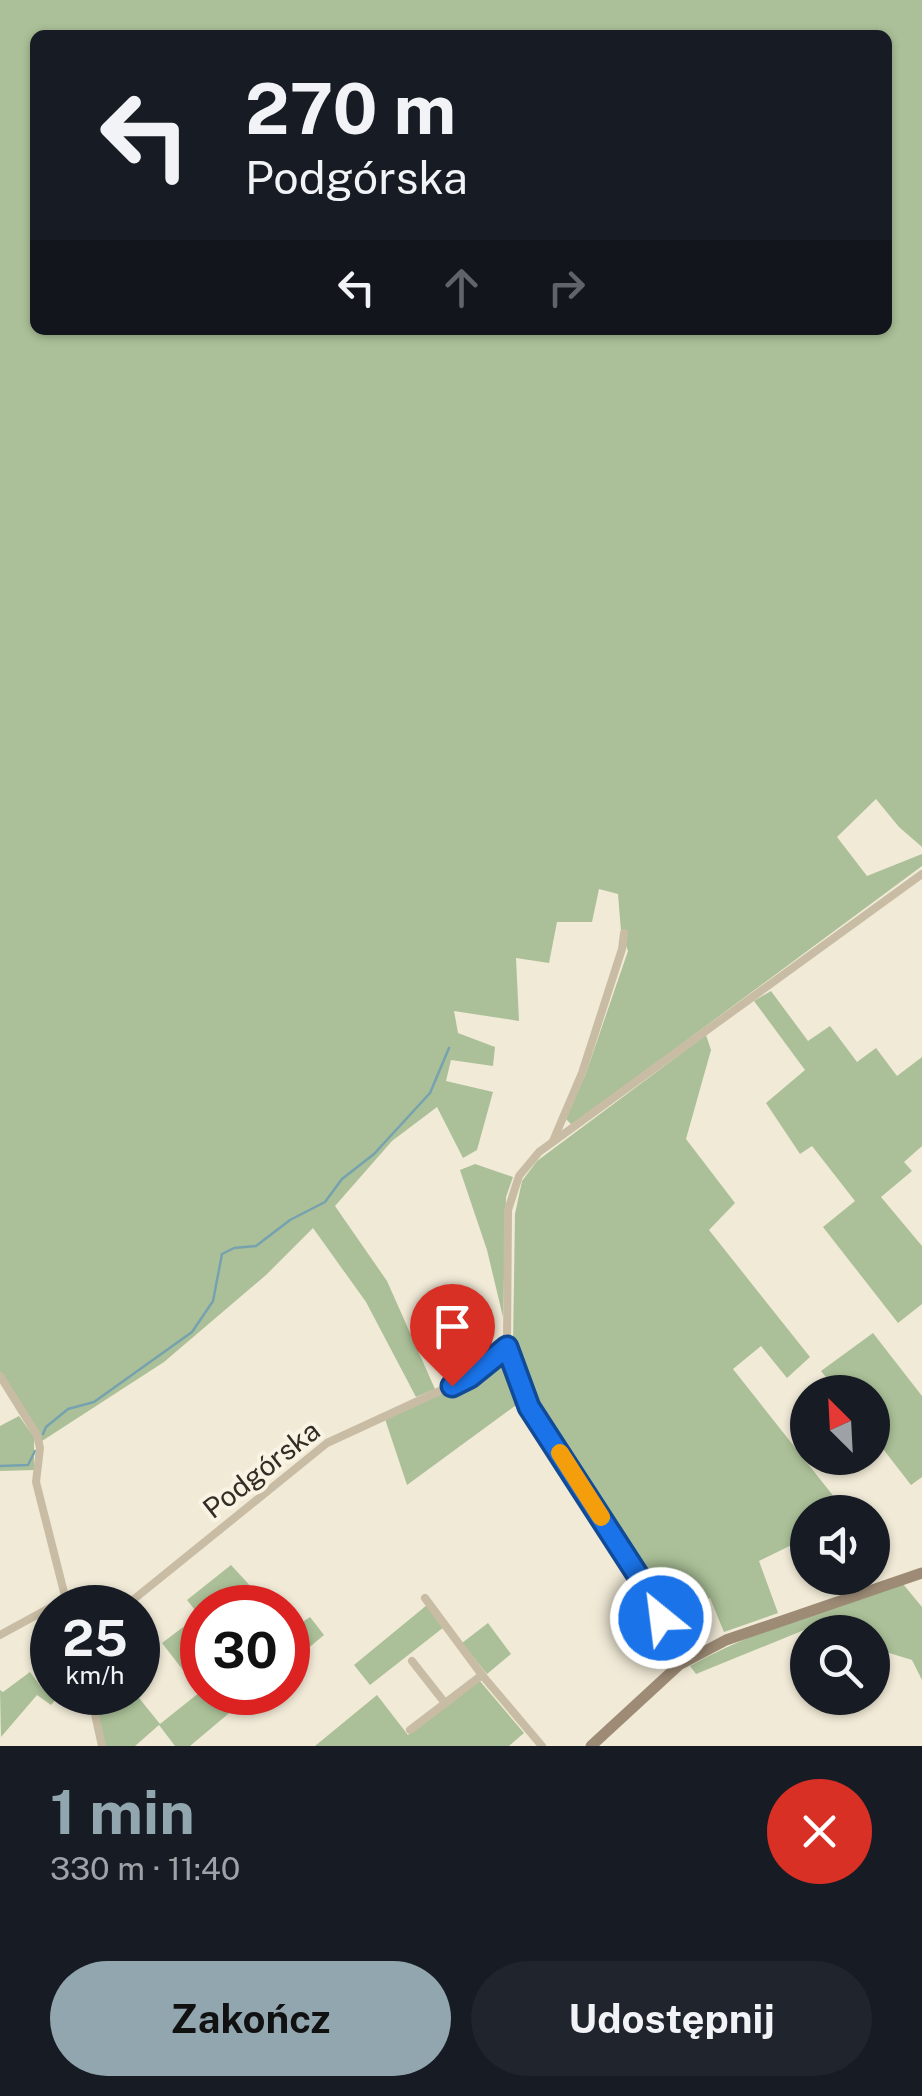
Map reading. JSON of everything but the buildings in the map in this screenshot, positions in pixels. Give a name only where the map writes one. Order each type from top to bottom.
[{"type":"street","points":[[679,1665],[650,1594],[529,1407],[507,1347],[508,1210],[519,1176],[538,1152],[922,874]]},
{"type":"street","points":[[552,1141],[582,1073],[624,933]]},
{"type":"street","name":"Podgórska","points":[[151,1585],[327,1443],[470,1377],[507,1347]]},
{"type":"street","points":[[0,1376],[38,1435],[36,1482],[62,1585]]},
{"type":"street","points":[[591,1746],[679,1665],[726,1640],[922,1573]]},
{"type":"street","points":[[425,1598],[482,1675],[542,1746]]},
{"type":"street","points":[[0,1634],[30,1620]]},
{"type":"street","points":[[412,1661],[444,1704]]},
{"type":"street","points":[[410,1730],[482,1675]]},
{"type":"street","points":[[95,1715],[102,1746]]},
{"type":"green space","points":[[0,0],[922,0],[922,847],[876,799],[837,837],[867,876],[922,854],[922,866],[572,1125],[565,1118],[585,1076],[628,951],[621,931],[618,894],[599,889],[592,922],[557,922],[549,963],[516,958],[519,1021],[454,1011],[458,1033],[495,1047],[493,1066],[451,1060],[446,1081],[493,1092],[477,1150],[463,1158],[437,1107],[392,1141],[335,1206],[387,1281],[435,1389],[416,1397],[366,1302],[313,1228],[266,1275],[164,1362],[42,1441],[0,1375]]},
{"type":"green space","points":[[771,991],[808,1041],[830,1026],[857,1062],[876,1048],[897,1076],[922,1057],[922,1146],[904,1162],[912,1171],[881,1197],[922,1246],[922,1304],[898,1323],[823,1227],[855,1201],[812,1146],[800,1154],[766,1103],[805,1070],[754,1001]]},
{"type":"green space","points":[[706,1035],[711,1050],[686,1139],[735,1203],[709,1230],[810,1357],[787,1378],[761,1346],[733,1369],[790,1441],[790,1475],[817,1475],[833,1495],[790,1495],[790,1546],[759,1561],[778,1613],[724,1632],[710,1598],[686,1612],[700,1644],[680,1655],[650,1580],[532,1402],[513,1345],[515,1214],[522,1181],[537,1161]]},
{"type":"green space","points":[[475,1164],[513,1177],[506,1197],[503,1317],[487,1250],[460,1170]]},
{"type":"green space","points":[[873,1333],[922,1396],[922,1477],[911,1485],[890,1458],[890,1375],[824,1375],[821,1371]]},
{"type":"green space","points":[[507,1355],[523,1400],[407,1485],[385,1419]]},
{"type":"green space","points":[[19,1416],[34,1437],[34,1470],[0,1471],[0,1426]]},
{"type":"green space","points":[[231,1565],[250,1585],[206,1585]]},
{"type":"green space","points":[[903,1584],[922,1607],[922,1680],[912,1660],[890,1653],[890,1615],[811,1615],[870,1595],[890,1595],[890,1588]]},
{"type":"green space","points":[[427,1605],[444,1627],[370,1685],[354,1665]]},
{"type":"green space","points":[[310,1617],[324,1635],[310,1647]]},
{"type":"green space","points":[[790,1622],[790,1636],[696,1674],[690,1666],[715,1653]]},
{"type":"green space","points":[[488,1623],[511,1654],[487,1674],[462,1643]]},
{"type":"green space","points":[[180,1629],[180,1666],[162,1643]]},
{"type":"green space","points":[[30,1672],[30,1703],[1,1737],[0,1690],[3,1692]]},
{"type":"green space","points":[[479,1680],[524,1733],[509,1746],[315,1746],[377,1695],[408,1735]]},
{"type":"green space","points":[[180,1708],[180,1715],[227,1715],[190,1746],[175,1746],[159,1725],[135,1746],[105,1746],[98,1715],[153,1715],[160,1724]]},
{"type":"waterway","points":[[43,1434],[68,1409],[94,1402],[192,1332],[213,1301],[222,1254],[234,1248],[256,1246],[290,1220],[325,1202],[342,1179],[374,1154],[430,1093],[449,1048]]},
{"type":"waterway","points":[[0,1466],[28,1465],[35,1451]]},
{"type":"slow traffic","points":[[560,1453],[601,1517]]},
{"type":"route","points":[[452,1386],[470,1377],[507,1347],[529,1407],[650,1594],[661,1618]]}]
